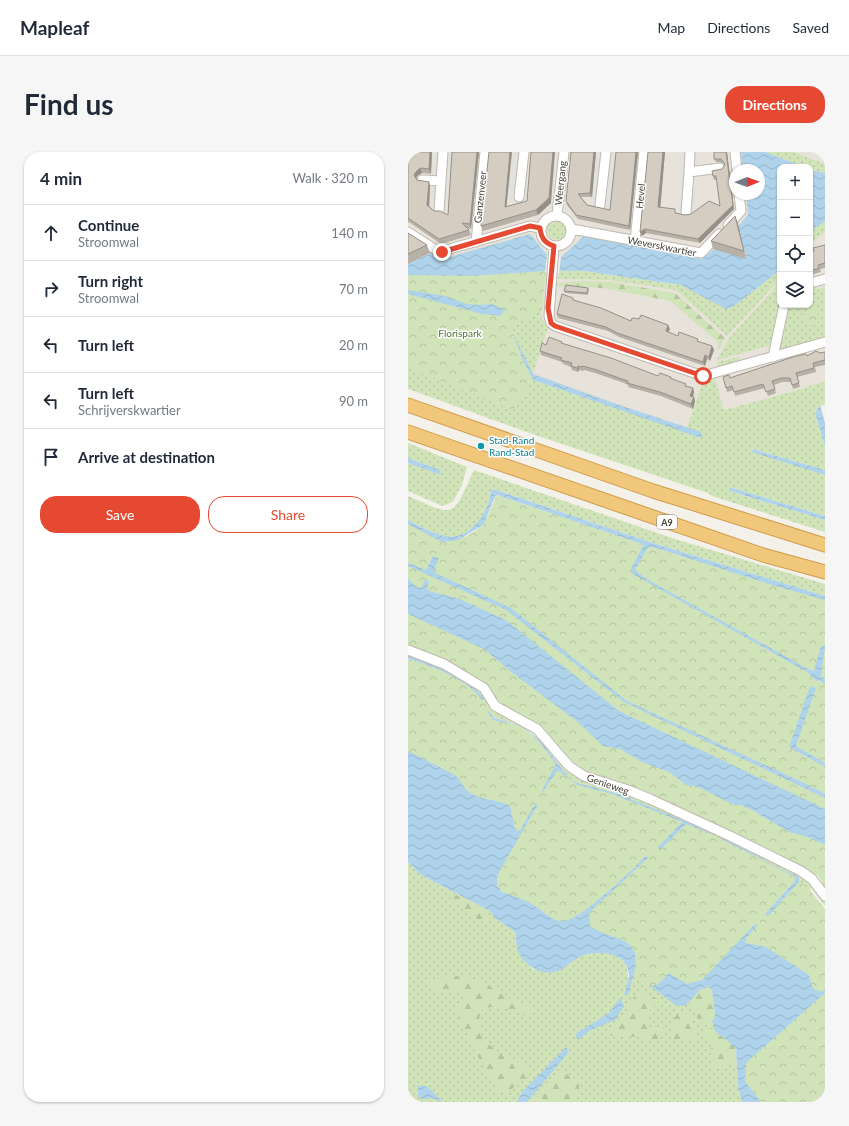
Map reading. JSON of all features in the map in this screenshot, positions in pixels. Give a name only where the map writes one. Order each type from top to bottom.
[{"type":"highway","points":[[408,405],[646,489],[825,545]]},
{"type":"highway","name":"A9","points":[[408,432],[755,552],[825,572]]},
{"type":"street","points":[[438,211],[443,152]]},
{"type":"street","name":"Ganzenveer","points":[[476,242],[485,152]]},
{"type":"street","points":[[519,198],[524,152]]},
{"type":"street","name":"Weergang","points":[[557,215],[564,152]]},
{"type":"street","points":[[600,205],[606,152]]},
{"type":"street","name":"Hevel","points":[[635,241],[644,152]]},
{"type":"street","points":[[686,213],[690,152]]},
{"type":"street","points":[[731,164],[735,152]]},
{"type":"street","points":[[689,172],[729,168]]},
{"type":"street","points":[[422,180],[441,181]]},
{"type":"street","name":"Weverskwartier","points":[[572,229],[701,253],[741,211],[740,200]]},
{"type":"street","points":[[553,250],[567,241],[572,229],[567,220],[557,215],[549,217],[540,228],[541,234],[553,250],[548,316],[551,323],[555,326],[703,376],[825,342]]},
{"type":"street","points":[[408,232],[439,252],[530,226],[540,228]]},
{"type":"street","points":[[813,282],[825,279]]},
{"type":"street","points":[[773,357],[783,308]]},
{"type":"street","name":"Genieweg","points":[[408,650],[444,664],[484,688],[495,706],[537,729],[569,766],[584,776],[628,790],[730,836],[801,871],[812,879],[825,896]]},
{"type":"shaded area","points":[[408,152],[825,152],[825,405],[710,448],[408,356]]},
{"type":"shaded area","points":[[434,152],[451,152],[446,216],[430,209]]},
{"type":"shaded area","points":[[513,152],[532,152],[527,196],[508,202]]},
{"type":"shaded area","points":[[596,152],[616,152],[610,209],[590,206]]},
{"type":"shaded area","points":[[680,152],[699,152],[696,215],[677,213]]},
{"type":"green space","points":[[765,152],[793,152],[825,164],[825,173],[813,170],[813,164],[796,164]]},
{"type":"green space","points":[[557,220],[564,223],[567,230],[564,237],[557,240],[550,237],[547,230],[550,223]]},
{"type":"green space","points":[[825,221],[825,232],[813,242],[813,230]]},
{"type":"green space","points":[[546,271],[541,314],[542,319],[548,328],[533,374],[513,333],[533,380],[701,437],[700,432],[687,428],[703,381],[715,379],[724,410],[795,391],[825,381],[825,404],[820,405],[815,414],[825,447],[825,470],[753,449],[752,451],[825,475],[825,516],[729,487],[730,491],[825,520],[825,532],[712,496],[708,493],[532,434],[408,389],[408,275],[470,276]]},
{"type":"green space","name":"Florispark","points":[[546,271],[542,310],[511,327],[522,358],[533,380],[513,410],[408,368],[408,275],[470,276]]},
{"type":"green space","points":[[559,271],[584,271],[681,285],[734,306],[777,272],[777,282],[727,336],[676,290],[609,280],[558,279]]},
{"type":"green space","points":[[582,281],[611,282],[675,293],[725,338],[719,350],[717,348],[718,342],[670,301],[602,288],[567,288],[556,285],[556,283]]},
{"type":"green space","points":[[816,284],[817,290],[825,287],[825,339],[783,350],[779,348],[788,308],[813,308],[813,285]]},
{"type":"green space","points":[[777,285],[777,308],[779,308],[769,347],[764,347],[717,360],[729,338]]},
{"type":"green space","points":[[813,307],[822,319],[812,327],[802,314]]},
{"type":"green space","points":[[739,357],[741,362],[719,368],[717,362]]},
{"type":"green space","points":[[408,443],[467,467],[462,485],[453,502],[442,506],[408,491],[408,463],[441,474],[440,470],[408,458]]},
{"type":"green space","points":[[474,470],[675,539],[825,584],[825,596],[650,542],[494,489],[491,491],[482,516],[477,523],[462,534],[445,536],[430,531],[408,520],[408,496],[436,508],[445,510],[451,509],[456,505],[461,497]]},
{"type":"green space","points":[[497,495],[642,544],[825,600],[825,888],[819,877],[811,872],[679,808],[587,773],[574,763],[536,723],[503,706],[481,681],[447,661],[408,647],[408,523],[435,536],[452,539],[461,538],[470,534],[482,525]]},
{"type":"green space","points":[[408,653],[426,659],[482,690],[493,710],[531,727],[573,773],[625,792],[802,874],[825,901],[825,906],[811,888],[701,989],[736,1048],[738,1088],[742,1102],[408,1102],[408,862],[421,875],[490,911],[495,918],[516,933],[518,949],[525,961],[534,970],[573,957],[589,954],[604,953],[616,956],[625,963],[628,977],[624,994],[636,963],[519,831],[472,688],[482,700],[473,687],[428,663],[408,656]],"holes":[[[488,710],[491,715],[499,720],[524,726],[533,733],[542,742],[566,775],[574,782],[619,794],[656,810],[572,783],[539,741],[515,724],[493,720],[487,711]]]},
{"type":"green space","points":[[408,659],[438,669],[466,684],[481,698],[493,720],[521,726],[539,741],[556,765],[574,782],[607,790],[685,821],[795,877],[809,889],[825,909],[825,1102],[761,1102],[745,1081],[740,1045],[715,1006],[712,990],[701,989],[693,998],[674,1000],[650,986],[634,972],[636,960],[627,947],[565,925],[502,892],[408,753]]},
{"type":"green space","points":[[452,893],[490,911],[486,921],[481,922],[454,903],[450,896]]},
{"type":"green space","points":[[456,976],[480,980],[503,995],[527,1006],[532,1012],[530,1016],[523,1015],[506,1008],[496,1006],[482,1010],[479,1021],[480,1031],[485,1040],[501,1053],[531,1068],[532,1071],[510,1091],[499,1093],[477,1055],[455,1009],[463,998],[458,991],[438,992],[428,980]]},
{"type":"green space","points":[[708,987],[712,990],[715,1017],[709,1024],[703,1025],[688,1004],[701,989]]},
{"type":"green space","points":[[636,993],[661,1000],[649,1012],[647,1018],[650,1027],[664,1028],[660,1039],[654,1042],[638,1037],[604,1035],[623,1018]]},
{"type":"green space","points":[[685,1013],[692,1019],[696,1036],[693,1041],[674,1039],[671,1035],[676,1015]]},
{"type":"green space","points":[[712,1028],[736,1048],[735,1063],[717,1068],[712,1066],[715,1060],[711,1057],[711,1048],[717,1046],[704,1034],[706,1030]]},
{"type":"green space","points":[[562,1071],[580,1082],[576,1102],[534,1102]]},
{"type":"water","points":[[741,152],[765,152],[796,164],[777,164],[777,272],[734,306],[726,309],[681,285],[584,271],[545,271],[470,276],[408,275],[408,264],[431,253],[442,259],[530,234],[547,255],[561,257],[584,236],[702,259],[714,249],[746,258],[738,226],[748,215],[747,200],[765,200],[765,164],[742,164]]},
{"type":"water","points":[[813,171],[825,173],[825,221],[813,230]]},
{"type":"water","points":[[408,290],[445,296],[467,304],[492,304],[505,310],[500,316],[482,314],[408,294]]},
{"type":"water","points":[[513,333],[533,374],[701,432],[701,438],[533,380],[522,358]]},
{"type":"water","points":[[820,405],[825,423],[825,447],[815,413]]},
{"type":"water","points":[[753,449],[825,470],[825,475],[752,452]]},
{"type":"water","points":[[408,458],[440,470],[441,475],[408,463]]},
{"type":"water","points":[[729,487],[825,516],[825,520],[730,491]]},
{"type":"water","points":[[493,489],[650,542],[825,596],[825,600],[775,586],[656,548],[648,547],[635,570],[645,578],[813,671],[821,646],[825,646],[821,676],[825,679],[825,684],[819,680],[816,681],[807,672],[631,573],[631,569],[643,546],[642,544],[497,495],[484,523],[458,540],[442,542],[408,524],[408,520],[430,531],[445,536],[462,534],[477,523],[482,516]]},
{"type":"water","points":[[433,556],[439,558],[434,570],[435,573],[511,608],[627,701],[806,784],[825,794],[825,798],[624,702],[506,610],[408,566],[408,563],[426,570]]},
{"type":"water","points":[[408,579],[418,588],[422,587],[425,579],[429,581],[427,589],[429,591],[457,598],[506,620],[619,711],[825,809],[825,845],[808,837],[789,832],[741,805],[734,805],[698,787],[686,785],[669,772],[642,762],[620,749],[603,746],[579,723],[510,671],[484,649],[408,614]]},
{"type":"water","points":[[408,656],[439,667],[461,679],[471,685],[484,699],[482,700],[468,686],[448,674],[408,659]]},
{"type":"water","points":[[810,686],[816,688],[796,746],[825,763],[825,767],[789,747]]},
{"type":"water","points":[[488,710],[494,718],[523,726],[541,741],[569,778],[574,782],[619,794],[711,832],[710,834],[686,824],[660,850],[658,847],[682,822],[612,794],[577,785],[559,771],[557,771],[543,792],[542,790],[556,764],[529,732],[514,724],[493,720],[487,711]]},
{"type":"water","points":[[408,751],[455,775],[463,786],[474,795],[509,805],[516,830],[520,831],[535,803],[537,806],[497,876],[497,885],[502,892],[527,901],[558,921],[566,920],[577,915],[590,906],[604,896],[646,856],[648,858],[589,913],[590,926],[598,931],[624,941],[630,945],[634,951],[636,958],[634,973],[628,995],[624,995],[629,977],[628,969],[620,958],[606,953],[584,955],[580,956],[559,971],[549,973],[537,970],[522,959],[519,954],[516,933],[495,918],[490,911],[421,875],[408,862]]},
{"type":"water","points":[[721,837],[799,877],[799,882],[768,916],[765,914],[795,881],[795,877],[721,839]]},
{"type":"water","points":[[755,924],[758,925],[745,939],[746,943],[766,947],[809,975],[813,989],[822,992],[825,989],[825,993],[746,1063],[745,1081],[761,1102],[742,1102],[738,1088],[736,1048],[715,1031],[712,1021],[715,1017],[712,990],[708,987],[701,989],[686,1005],[677,1006],[650,986],[657,985],[669,973],[687,984],[702,980]]},
{"type":"water","points":[[619,999],[621,999],[624,1006],[615,1020],[589,1031],[578,1040],[575,1034],[609,1013]]},
{"type":"water","points":[[566,1047],[569,1052],[527,1102],[517,1102],[522,1092]]},
{"type":"water","points":[[418,1086],[427,1086],[443,1102],[431,1098],[421,1099],[418,1096]]},
{"type":"pier","points":[[547,255],[561,257],[559,273],[545,273]]},
{"type":"building","points":[[408,152],[430,152],[429,169],[420,168],[414,175],[417,180],[429,182],[427,205],[434,211],[440,211],[448,215],[452,152],[477,152],[470,224],[462,223],[469,230],[439,239],[408,218]]},
{"type":"building","points":[[489,152],[510,152],[505,207],[527,201],[531,152],[553,152],[549,198],[536,210],[481,226]]},
{"type":"building","points":[[571,152],[594,152],[590,193],[578,194],[587,205],[610,210],[616,152],[636,152],[629,226],[576,215],[566,201]]},
{"type":"building","points":[[648,152],[663,152],[658,207],[675,209],[675,213],[685,215],[691,214],[709,201],[720,206],[716,176],[713,176],[712,171],[722,169],[725,164],[721,159],[714,159],[714,152],[726,152],[729,175],[729,200],[732,200],[733,205],[698,239],[645,229],[640,232]]},
{"type":"building","points":[[735,216],[744,251],[711,241]]},
{"type":"building","points":[[408,233],[427,245],[408,254]]},
{"type":"building","points":[[825,245],[825,263],[818,265],[819,268],[813,270],[814,251],[813,248]]},
{"type":"building","points":[[566,285],[588,288],[587,293],[564,291]]},
{"type":"building","points":[[562,294],[573,298],[573,300],[601,308],[631,321],[632,318],[639,319],[641,315],[668,325],[666,331],[678,336],[679,332],[698,339],[697,341],[712,346],[709,357],[705,355],[703,362],[617,333],[606,327],[557,314]]},
{"type":"building","points":[[549,337],[562,342],[561,343],[611,358],[658,376],[660,373],[686,384],[685,386],[693,388],[690,396],[694,397],[691,404],[660,392],[627,383],[628,381],[594,369],[582,366],[578,366],[577,368],[571,366],[572,363],[561,360],[562,358],[540,351],[542,343],[546,345]]},
{"type":"building","points":[[816,351],[820,353],[825,352],[825,360],[813,363],[814,368],[796,373],[799,383],[792,385],[790,378],[781,378],[772,381],[775,389],[766,392],[763,384],[734,392],[732,386],[726,388],[723,377],[729,375],[730,378],[793,357],[806,354],[807,356]]},
{"type":"place","name":"Stad-Rand Rand-Stad","points":[[481,446]]},
{"type":"route","points":[[442,252],[530,226],[540,228],[543,239],[549,245],[554,246],[548,308],[548,316],[551,323],[555,326],[703,376]]}]
